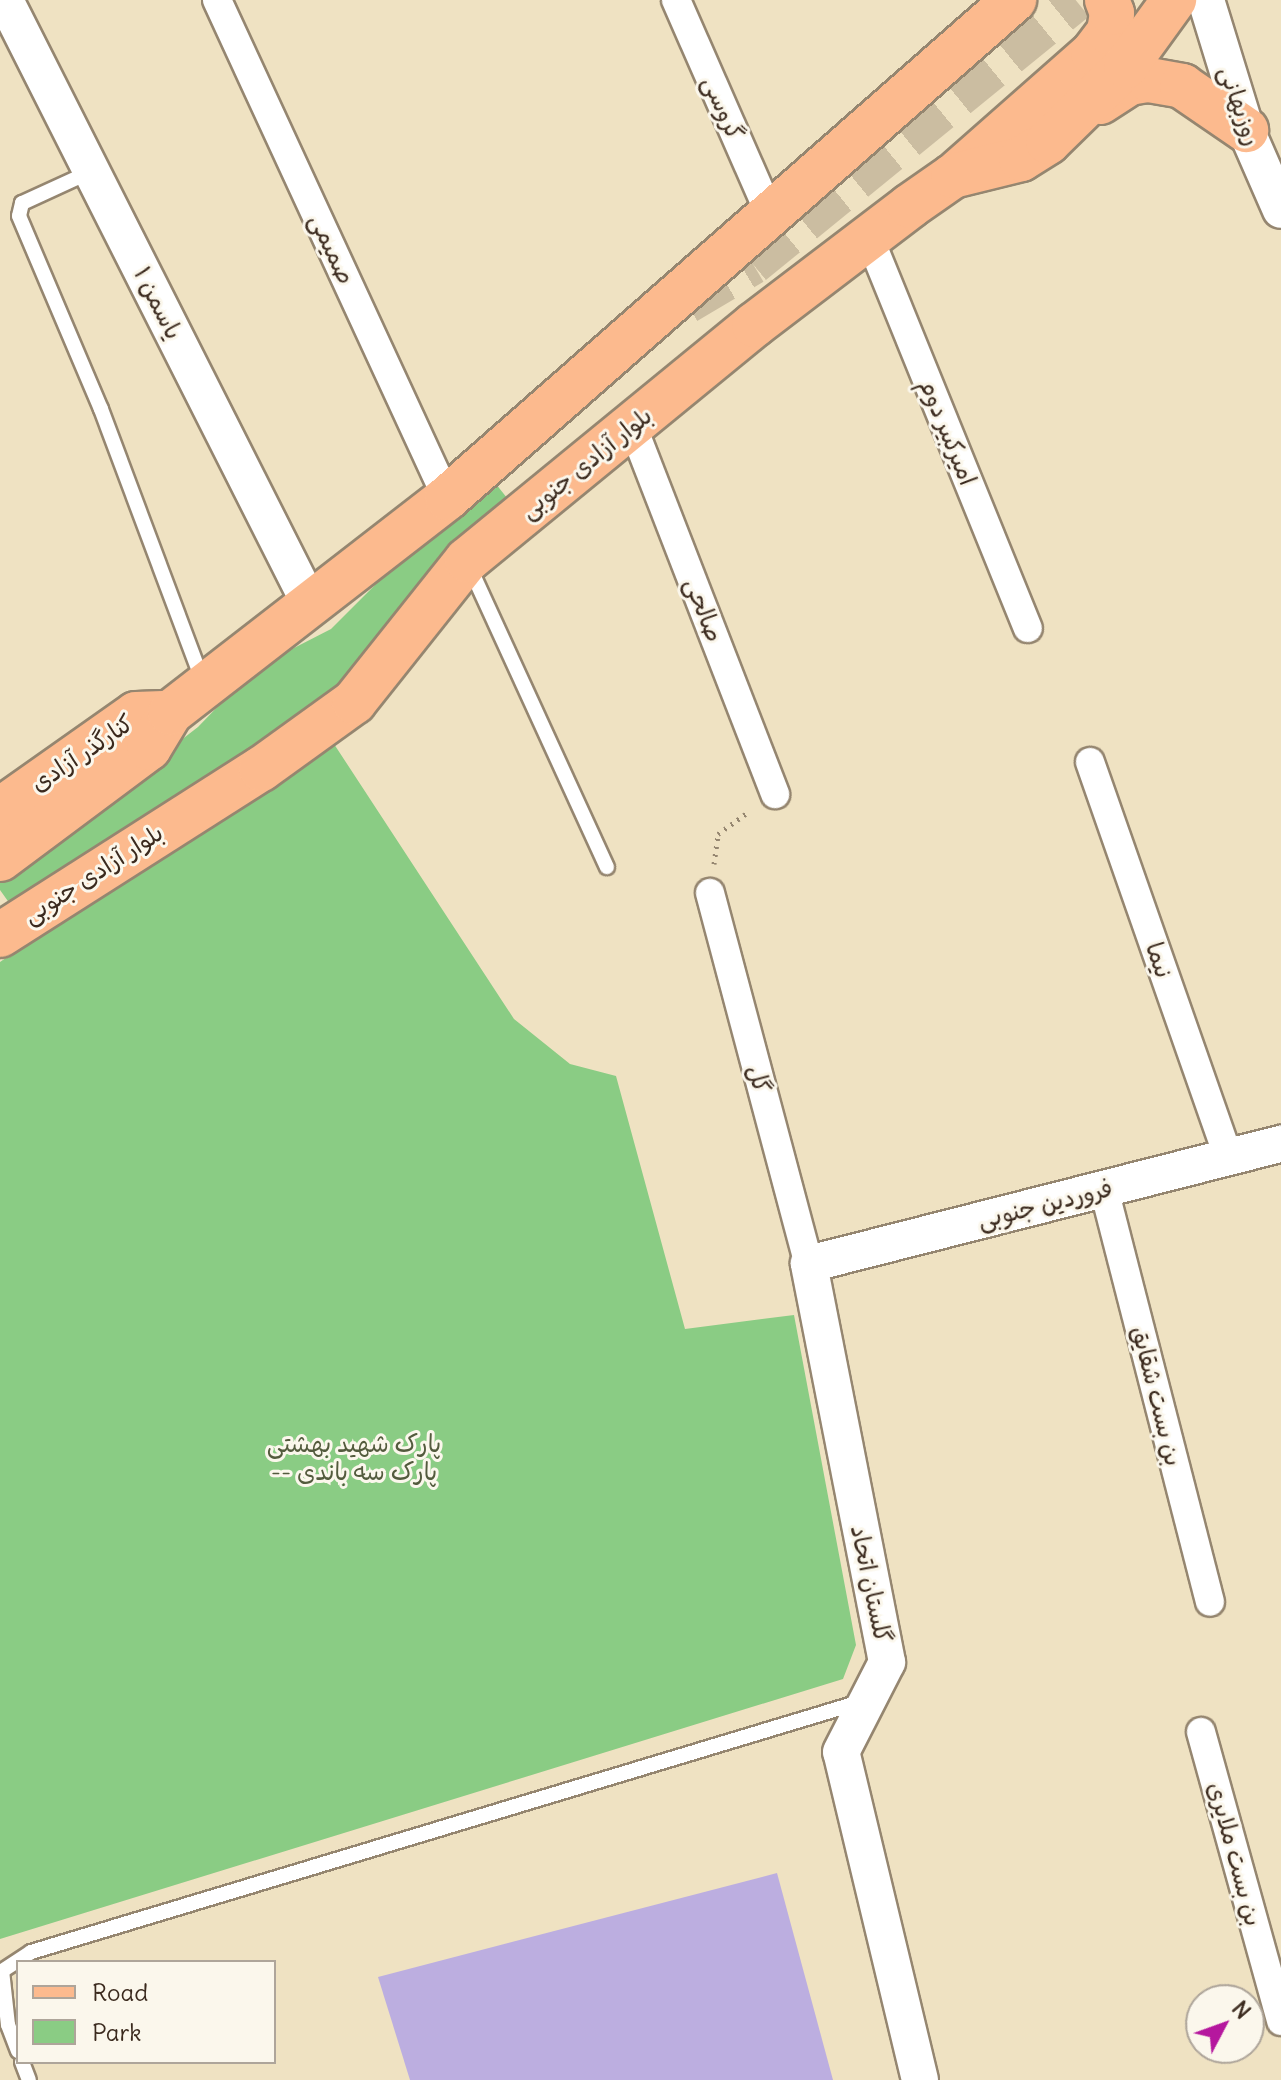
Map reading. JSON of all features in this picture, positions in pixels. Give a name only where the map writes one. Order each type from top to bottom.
[{"type":"main road","points":[[0,859],[149,748],[163,733],[170,713],[447,498],[1014,0]]},
{"type":"main road","points":[[953,176],[1093,53],[1109,32],[1112,13],[1107,0]]},
{"type":"main road","name":"بلوار آزادی جنوبی","points":[[0,935],[261,769],[354,702],[467,560],[869,237],[953,176],[1021,159],[1088,109],[1174,0]]},
{"type":"main road","points":[[1088,109],[1129,83],[1149,80],[1182,86],[1246,130]]},
{"type":"main road","name":"کنارگذر آزادی","points":[[0,810],[136,714],[170,713]]},
{"type":"street","name":"یاسمن ۱","points":[[5,0],[311,606]]},
{"type":"street","name":"صمیمی","points":[[217,0],[447,498]]},
{"type":"street","name":"گروسی","points":[[676,0],[771,216]]},
{"type":"street","name":"روزبهانی","points":[[1206,0],[1246,130],[1281,210]]},
{"type":"street","name":"امیرکبیر دوم","points":[[869,237],[1028,628]]},
{"type":"street","name":"صالحی","points":[[632,425],[775,794]]},
{"type":"street","name":"نیما","points":[[1090,762],[1229,1158]]},
{"type":"street","name":"گل","points":[[710,893],[809,1264]]},
{"type":"street","name":"فروردین جنوبی","points":[[809,1264],[1281,1144]]},
{"type":"street","name":"بن بست شقایق","points":[[1104,1189],[1210,1602]]},
{"type":"street","name":"گلستان اتحاد","points":[[809,1264],[887,1662],[841,1752],[920,2080]]},
{"type":"street","name":"بن بست ملایری","points":[[1201,1732],[1281,2021]]},
{"type":"lane","points":[[92,171],[22,203],[19,216],[101,409],[204,685]]},
{"type":"lane","points":[[467,560],[607,867]]},
{"type":"lane","points":[[18,1960],[31,1952],[868,1699]]},
{"type":"lane","points":[[1,1971],[8,2025],[16,2046]]},
{"type":"path","points":[[710,893],[718,834],[775,794]]},
{"type":"green space","points":[[492,479],[511,503],[303,724],[10,904],[0,890],[0,880],[198,727],[255,668],[331,629],[409,551]]},
{"type":"green space","name":"پارک شهید بهشتی -- پارک سه باندی","points":[[334,744],[514,1019],[570,1064],[616,1076],[685,1329],[794,1315],[856,1645],[843,1679],[0,1939],[0,962],[198,828]]},
{"type":"building","points":[[777,1873],[833,2080],[410,2080],[378,1977]]},
{"type":"tunnel","points":[[686,302],[752,263],[1075,0]]}]
